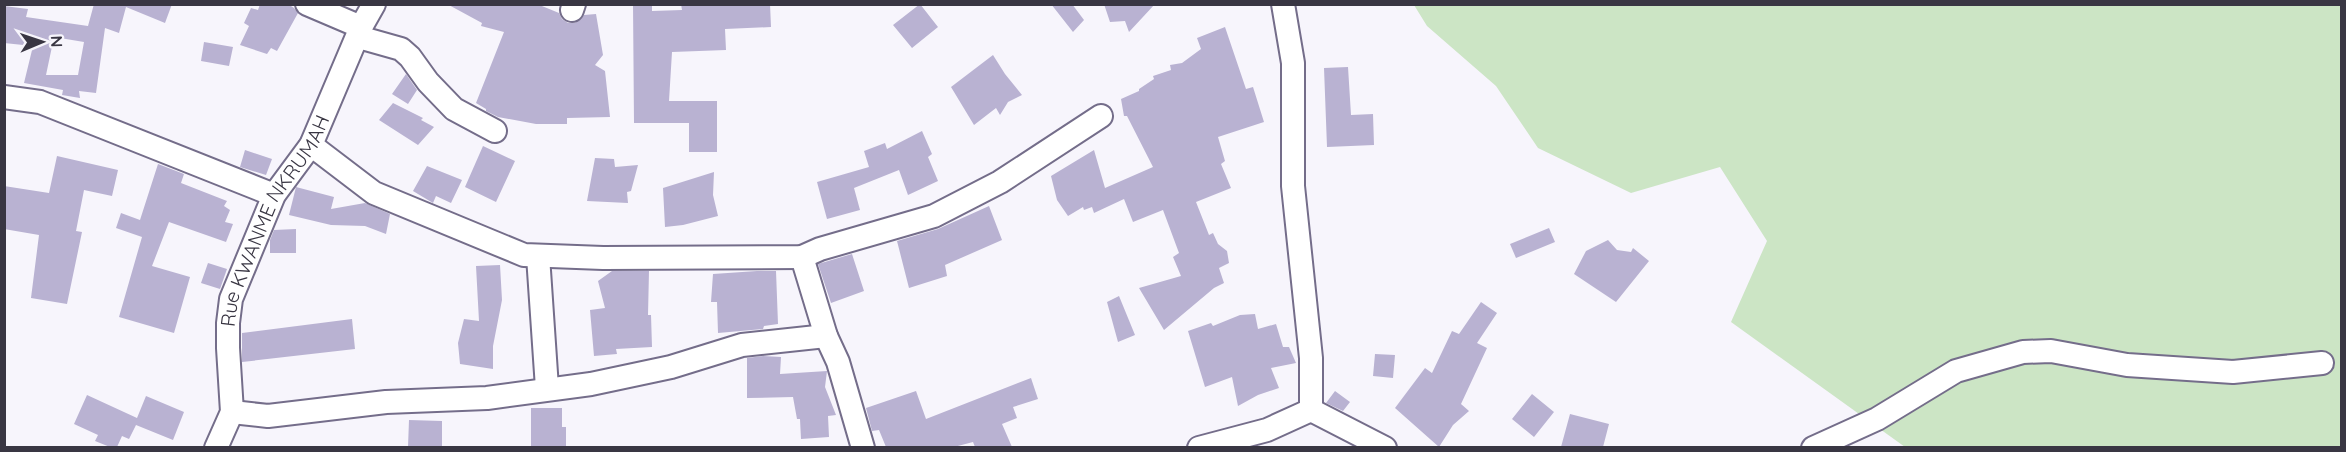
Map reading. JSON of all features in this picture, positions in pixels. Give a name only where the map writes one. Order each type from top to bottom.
[{"type":"street","points":[[307,4],[361,27],[362,38],[401,49],[454,109],[495,131]]},
{"type":"street","name":"Rue KWANME NKRUMAH","points":[[216,447],[232,412],[228,348],[231,299],[274,195],[311,145],[361,27],[374,4]]},
{"type":"street","points":[[1283,4],[1293,63],[1293,186],[1311,358],[1311,410]]},
{"type":"street","points":[[4,97],[40,102],[274,195]]},
{"type":"street","points":[[311,145],[374,193],[524,255],[603,258],[802,257],[820,249],[933,216],[1000,182],[1101,116]]},
{"type":"street","points":[[538,256],[548,388]]},
{"type":"street","points":[[802,257],[826,336],[838,362],[863,447]]},
{"type":"street","points":[[232,412],[268,416],[386,402],[487,398],[591,384],[671,367],[742,345],[826,336]]},
{"type":"street","points":[[1813,447],[1877,419],[1956,371],[2023,352],[2051,351],[2127,365],[2233,372],[2322,363]]},
{"type":"street","points":[[1199,447],[1267,430],[1311,410]]},
{"type":"street","points":[[1311,410],[1385,447]]},
{"type":"green space","points":[[1414,5],[2341,5],[2341,447],[1905,447],[1731,322],[1767,241],[1720,167],[1631,193],[1538,148],[1496,86],[1427,26]]},
{"type":"building","points":[[94,4],[172,4],[165,23],[126,7],[119,33],[105,28],[96,93],[79,91],[80,98],[62,95],[63,90],[24,83],[33,46],[4,43],[4,6],[28,9],[26,17],[88,26]],"holes":[[[54,37],[84,42],[78,75],[46,75]]]},
{"type":"building","points":[[260,4],[288,4],[298,13],[277,51],[271,48],[267,54],[240,45],[249,26],[244,23],[251,8],[258,10]]},
{"type":"building","points":[[447,4],[537,4],[559,13],[568,23],[575,23],[584,15],[596,14],[603,55],[595,65],[605,71],[610,117],[567,118],[567,124],[536,124],[498,117],[486,111],[476,103],[504,32],[481,26],[482,23]]},
{"type":"building","points":[[633,4],[652,4],[652,11],[682,10],[681,4],[770,4],[771,27],[725,29],[726,50],[672,52],[669,101],[717,101],[717,152],[689,152],[689,123],[634,123]]},
{"type":"building","points":[[920,4],[938,27],[912,48],[893,25]]},
{"type":"building","points":[[1051,4],[1072,4],[1084,20],[1073,32]]},
{"type":"building","points":[[1104,4],[1155,4],[1129,32],[1125,21],[1110,22]]},
{"type":"building","points":[[1225,27],[1246,89],[1253,87],[1264,122],[1218,137],[1225,161],[1221,164],[1231,188],[1196,202],[1209,235],[1213,233],[1218,244],[1227,251],[1229,263],[1219,268],[1224,283],[1214,288],[1164,330],[1139,288],[1181,276],[1173,257],[1179,253],[1163,210],[1133,222],[1124,199],[1094,213],[1092,207],[1084,210],[1083,207],[1068,216],[1057,200],[1051,176],[1094,150],[1105,188],[1153,167],[1127,116],[1124,116],[1121,99],[1139,91],[1154,79],[1153,76],[1171,70],[1170,65],[1182,63],[1201,49],[1197,38]]},
{"type":"building","points":[[204,42],[233,47],[229,66],[201,61]]},
{"type":"building","points":[[993,55],[1022,95],[1008,102],[1000,115],[996,108],[974,125],[951,87]]},
{"type":"building","points":[[1348,67],[1351,115],[1373,114],[1374,145],[1327,147],[1324,68]]},
{"type":"building","points":[[406,74],[417,90],[408,104],[392,94]]},
{"type":"building","points":[[393,103],[423,118],[421,120],[434,127],[418,145],[379,120]]},
{"type":"building","points":[[922,131],[932,154],[928,157],[938,181],[908,195],[899,170],[854,188],[860,210],[827,219],[817,182],[869,167],[864,151],[885,143],[887,149]]},
{"type":"building","points":[[483,146],[515,161],[496,202],[465,187]]},
{"type":"building","points":[[245,150],[272,159],[266,175],[240,167]]},
{"type":"building","points":[[57,156],[118,170],[112,196],[84,190],[76,231],[82,232],[67,304],[31,298],[39,235],[4,229],[4,186],[49,193]]},
{"type":"building","points":[[595,158],[614,159],[615,167],[638,165],[631,191],[627,192],[628,203],[587,201]]},
{"type":"building","points":[[158,164],[184,174],[181,183],[227,201],[224,206],[230,210],[225,222],[233,224],[226,242],[169,222],[152,266],[190,277],[174,333],[119,317],[142,237],[116,228],[121,213],[140,220]]},
{"type":"building","points":[[427,166],[462,180],[451,203],[436,196],[433,203],[413,191]]},
{"type":"building","points":[[714,172],[713,195],[718,216],[665,227],[663,188]]},
{"type":"building","points":[[296,187],[334,197],[331,209],[365,203],[390,214],[386,234],[365,226],[331,225],[289,215]]},
{"type":"building","points":[[989,206],[1002,240],[945,265],[947,276],[909,288],[897,241],[938,229]]},
{"type":"building","points":[[1549,228],[1555,242],[1516,258],[1510,244]]},
{"type":"building","points":[[296,229],[296,253],[270,253],[270,240],[274,230]]},
{"type":"building","points":[[1608,240],[1617,250],[1631,252],[1633,248],[1649,261],[1616,302],[1574,274],[1586,251]]},
{"type":"building","points":[[852,254],[864,291],[831,303],[818,264]]},
{"type":"building","points":[[208,263],[227,269],[220,289],[201,283]]},
{"type":"building","points":[[500,265],[502,300],[493,346],[493,369],[460,364],[458,343],[464,319],[479,321],[476,266]]},
{"type":"building","points":[[612,271],[649,271],[648,315],[651,315],[652,347],[616,349],[617,354],[594,356],[590,310],[605,308],[598,281]]},
{"type":"building","points":[[776,271],[778,324],[764,326],[763,329],[718,333],[717,302],[711,302],[713,274]]},
{"type":"building","points":[[1119,296],[1135,335],[1118,342],[1107,302]]},
{"type":"building","points":[[1481,302],[1497,313],[1477,343],[1487,348],[1461,404],[1469,411],[1453,425],[1439,447],[1395,408],[1425,368],[1432,373],[1452,331],[1459,334]]},
{"type":"building","points":[[1255,314],[1258,329],[1276,324],[1283,347],[1289,347],[1296,363],[1271,368],[1279,388],[1258,395],[1238,406],[1232,377],[1205,387],[1188,331],[1211,323],[1213,326],[1240,315]]},
{"type":"building","points":[[352,319],[355,349],[242,362],[242,333]]},
{"type":"building","points":[[1375,354],[1395,355],[1393,378],[1373,376]]},
{"type":"building","points":[[781,357],[780,374],[827,371],[825,387],[836,415],[828,416],[829,437],[801,439],[800,419],[797,419],[793,397],[747,398],[747,358]]},
{"type":"building","points":[[1031,378],[1038,399],[1013,407],[1017,418],[1002,424],[1012,447],[975,447],[973,442],[954,447],[886,447],[879,430],[872,431],[866,408],[916,391],[926,419]]},
{"type":"building","points":[[1335,391],[1350,402],[1343,411],[1326,403]]},
{"type":"building","points":[[1532,394],[1554,412],[1534,437],[1512,419]]},
{"type":"building","points":[[87,395],[137,418],[146,396],[184,412],[173,440],[136,425],[129,439],[122,436],[117,447],[110,447],[95,441],[98,435],[74,424]]},
{"type":"building","points":[[531,408],[562,408],[562,427],[566,427],[566,447],[531,447]]},
{"type":"building","points":[[1570,414],[1609,424],[1603,447],[1561,447]]},
{"type":"building","points":[[409,420],[442,421],[442,447],[408,447]]}]
